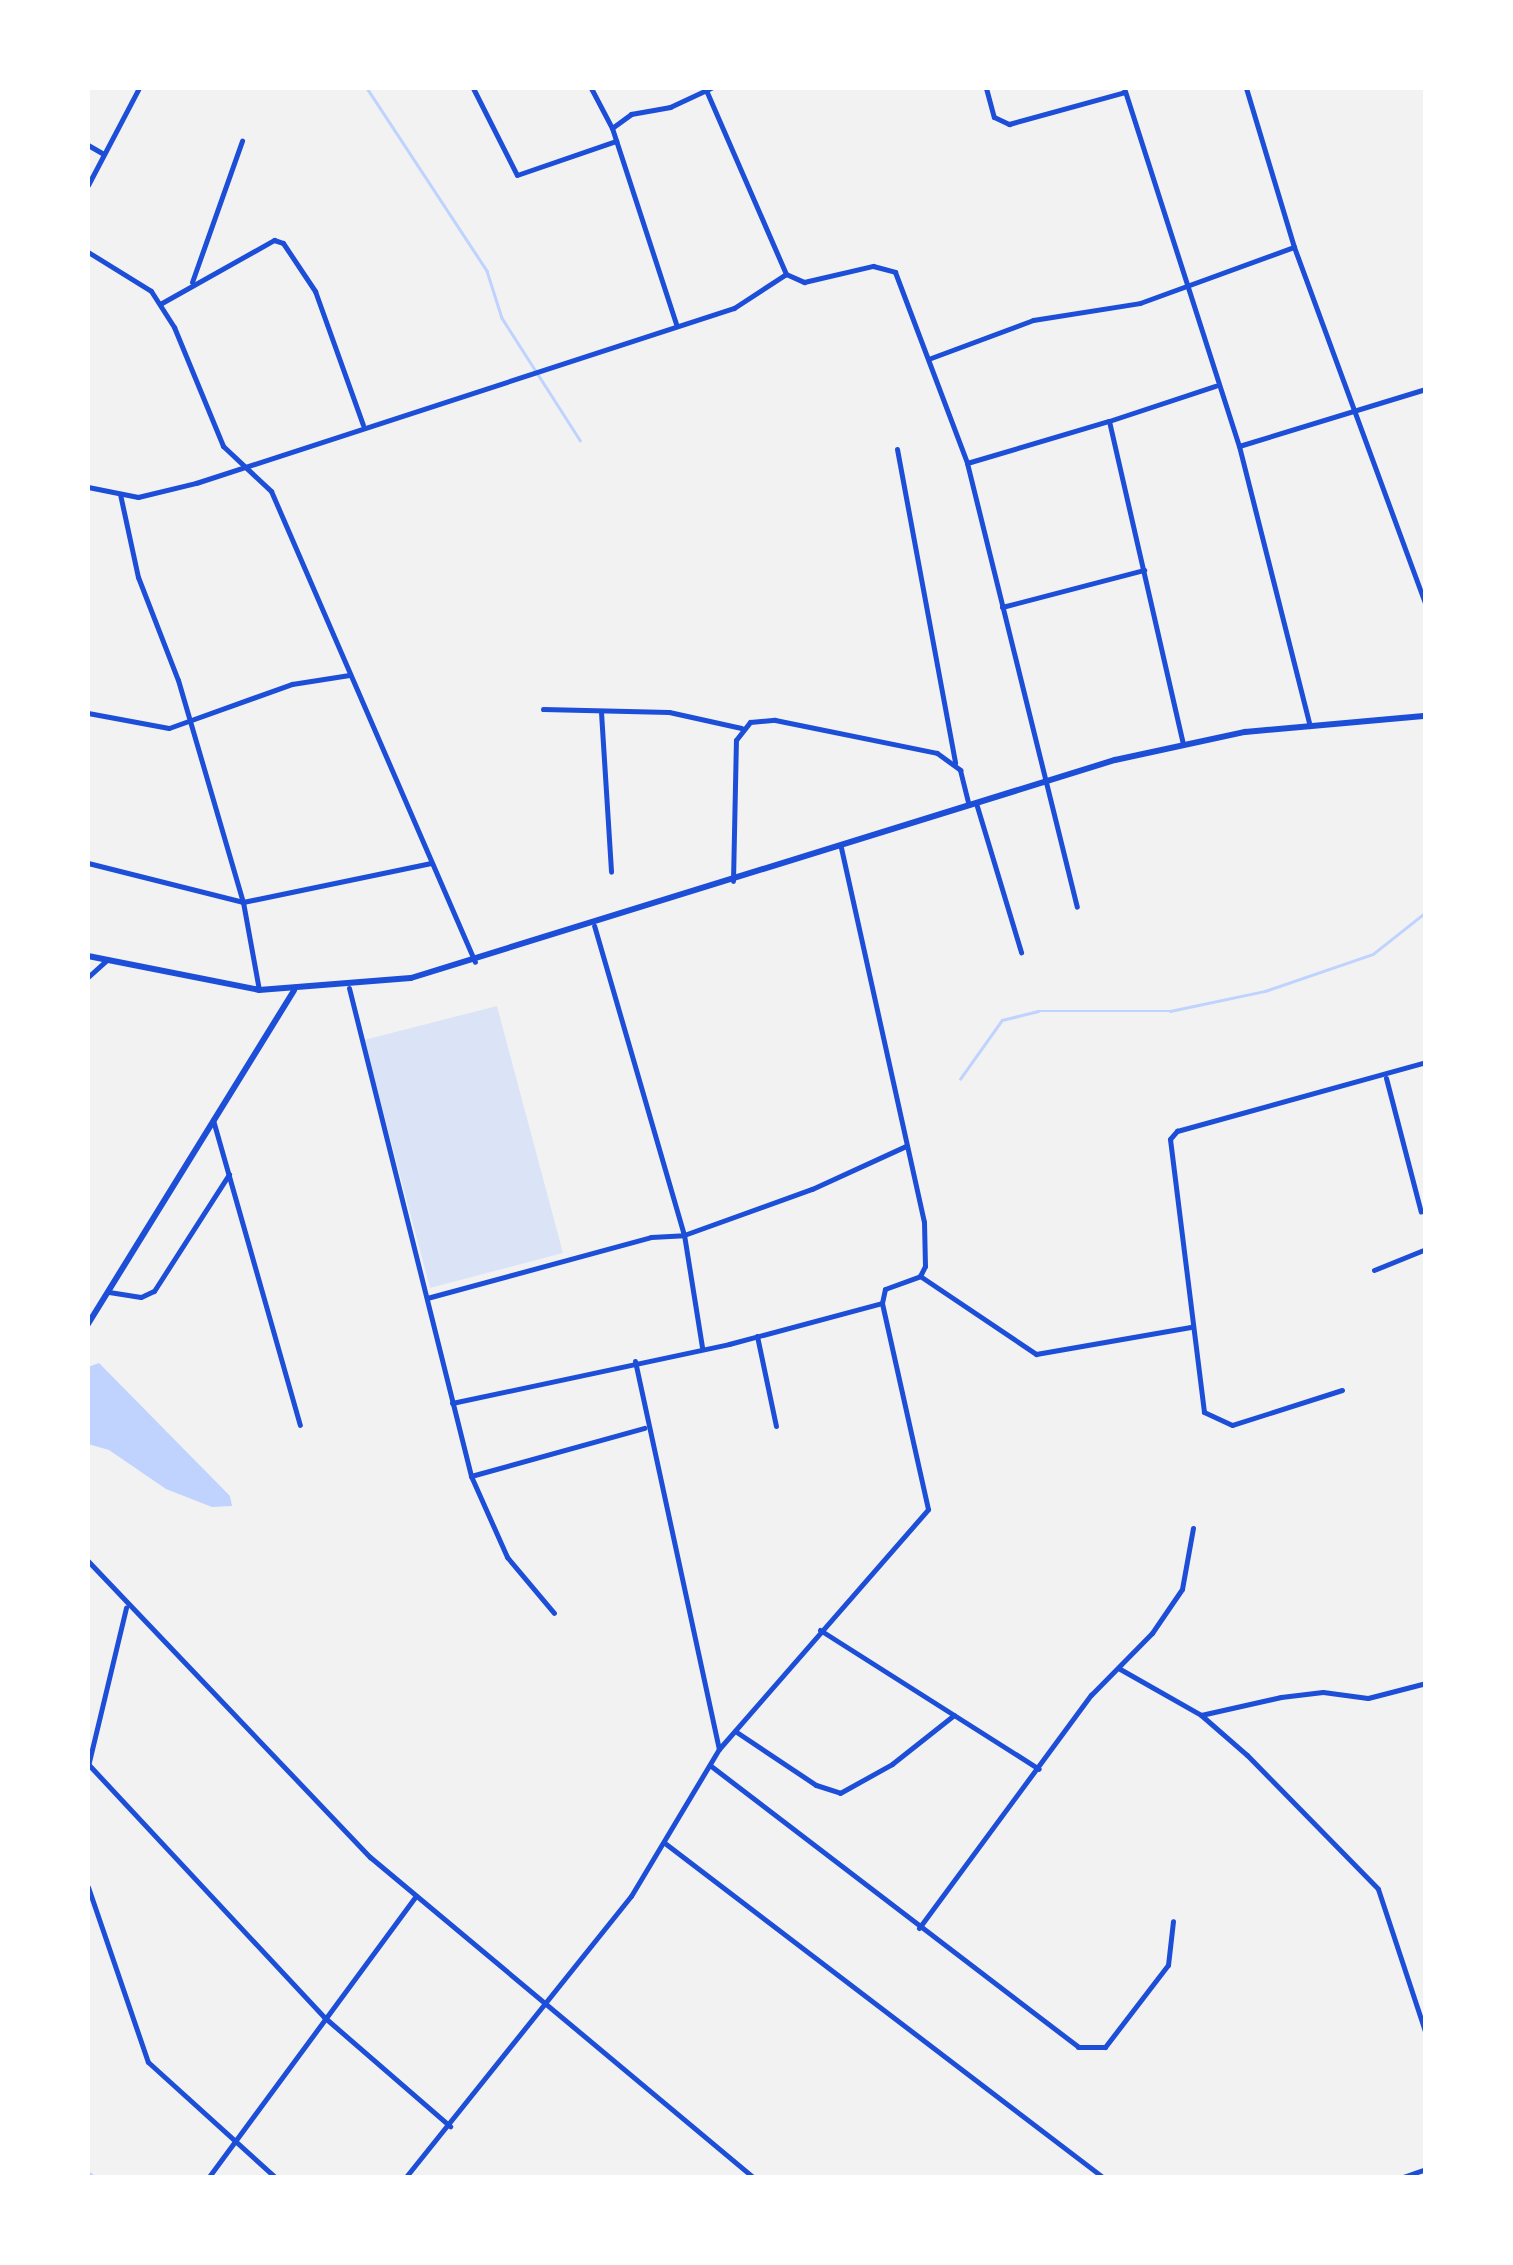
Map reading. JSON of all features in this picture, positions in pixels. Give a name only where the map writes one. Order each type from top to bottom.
[{"type":"main road","points":[[88,956],[258,990],[349,988],[474,962],[1044,780],[1182,744],[1310,726],[1426,716]]},
{"type":"main road","points":[[88,1324],[294,991]]},
{"type":"street","points":[[88,185],[139,88]]},
{"type":"street","points":[[474,88],[517,175],[616,141]]},
{"type":"street","points":[[591,88],[612,128],[676,324]]},
{"type":"street","points":[[986,88],[994,117],[1009,124],[1125,90],[1215,386],[1239,446],[1310,726]]},
{"type":"street","points":[[1246,88],[1294,247],[1426,606]]},
{"type":"street","points":[[612,128],[631,114],[709,89],[786,274],[804,282],[873,266],[891,268],[931,358],[967,463],[1077,907]]},
{"type":"street","points":[[191,285],[242,141]]},
{"type":"street","points":[[88,145],[102,153]]},
{"type":"street","points":[[160,304],[274,240],[284,243],[314,290],[363,425]]},
{"type":"street","points":[[931,358],[1033,320],[1140,303],[1294,247]]},
{"type":"street","points":[[88,252],[160,304],[223,446],[271,491],[474,962]]},
{"type":"street","points":[[88,487],[138,498],[734,308],[786,274]]},
{"type":"street","points":[[967,463],[1215,386]]},
{"type":"street","points":[[1239,446],[1353,406],[1426,389]]},
{"type":"street","points":[[1109,421],[1182,744]]},
{"type":"street","points":[[897,449],[955,764],[1021,952]]},
{"type":"street","points":[[120,494],[138,577],[188,721],[242,902],[258,990]]},
{"type":"street","points":[[1002,607],[1145,570]]},
{"type":"street","points":[[88,713],[169,728],[292,684],[348,675]]},
{"type":"street","points":[[544,708],[669,712],[740,728],[775,720],[905,745],[955,764]]},
{"type":"street","points":[[601,712],[611,872]]},
{"type":"street","points":[[733,881],[730,808],[740,728]]},
{"type":"street","points":[[842,847],[926,1244],[920,1276]]},
{"type":"street","points":[[88,863],[242,902],[431,862]]},
{"type":"street","points":[[594,926],[684,1235],[702,1347]]},
{"type":"street","points":[[88,977],[106,961]]},
{"type":"street","points":[[349,988],[470,1476],[507,1557],[554,1613]]},
{"type":"street","points":[[1342,1390],[1232,1425],[1217,1422],[1204,1412],[1170,1139],[1177,1131],[1386,1078],[1426,1062]]},
{"type":"street","points":[[1386,1078],[1420,1212]]},
{"type":"street","points":[[212,1119],[300,1424]]},
{"type":"street","points":[[427,1298],[650,1237],[684,1235],[812,1190],[906,1146]]},
{"type":"street","points":[[107,1292],[141,1298],[154,1290],[229,1174]]},
{"type":"street","points":[[1374,1270],[1426,1249]]},
{"type":"street","points":[[920,1276],[1036,1354],[1191,1327]]},
{"type":"street","points":[[405,2178],[451,2126],[666,1844],[719,1749],[928,1509],[882,1303],[885,1290],[920,1276]]},
{"type":"street","points":[[452,1402],[757,1336],[882,1303]]},
{"type":"street","points":[[757,1336],[776,1426]]},
{"type":"street","points":[[635,1361],[644,1428],[719,1749]]},
{"type":"street","points":[[470,1476],[644,1428]]},
{"type":"street","points":[[918,1928],[1091,1696],[1120,1668],[1182,1588],[1193,1528]]},
{"type":"street","points":[[88,1561],[126,1608],[415,1896],[548,2001],[754,2178]]},
{"type":"street","points":[[126,1608],[88,1767],[324,2017],[451,2126]]},
{"type":"street","points":[[820,1630],[1038,1769]]},
{"type":"street","points":[[1120,1668],[1201,1715],[1332,1835],[1378,1888],[1426,2034]]},
{"type":"street","points":[[1201,1715],[1324,1692],[1368,1698],[1426,1683]]},
{"type":"street","points":[[735,1731],[816,1785],[840,1793],[892,1764],[954,1715]]},
{"type":"street","points":[[710,1766],[918,1928],[1091,2051],[1106,2046],[1168,1965],[1172,1920]]},
{"type":"street","points":[[666,1844],[1104,2178]]},
{"type":"street","points":[[88,1886],[148,2062],[276,2178]]},
{"type":"street","points":[[208,2178],[415,1896]]},
{"type":"street","points":[[1400,2178],[1422,2173]]},
{"type":"shaded area","points":[[497,1006],[563,1253],[430,1288],[364,1040]]},
{"type":"water","points":[[99,1363],[230,1496],[232,1506],[212,1507],[166,1489],[109,1450],[88,1444],[88,1367]]},
{"type":"waterway","points":[[367,88],[487,271],[502,318],[580,440]]},
{"type":"waterway","points":[[960,1079],[1002,1020],[1038,1011],[1170,1011],[1265,991],[1373,954],[1426,912]]},
{"type":"waterway","points":[[88,2172],[96,2178]]}]
